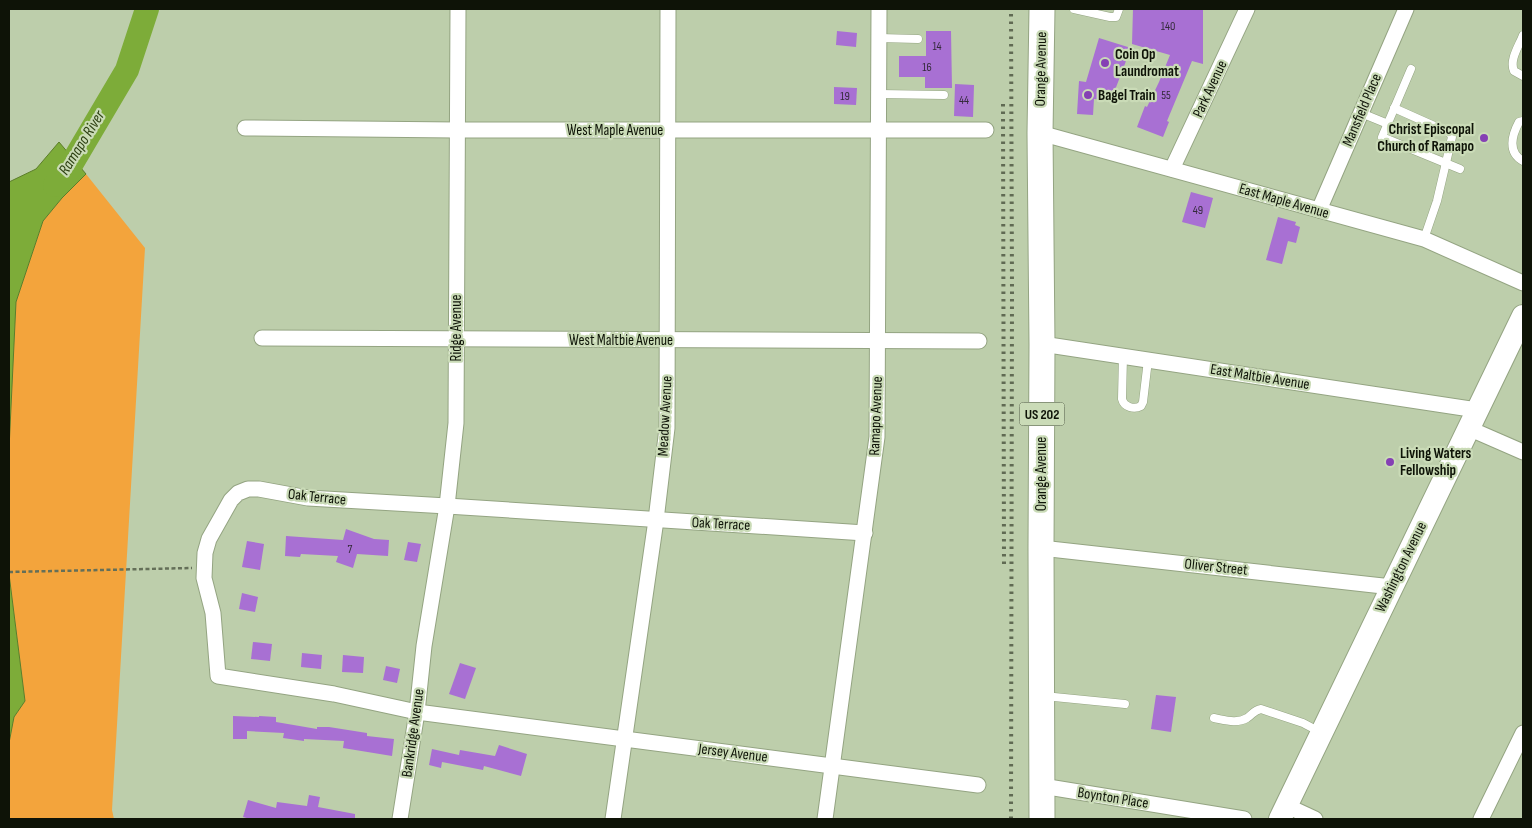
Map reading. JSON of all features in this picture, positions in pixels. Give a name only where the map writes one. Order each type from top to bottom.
[{"type":"main road","name":"Orange Avenue","points":[[1042,9],[1040,132],[1042,819]]},
{"type":"street","name":"Ridge Avenue","points":[[424,646],[447,506],[456,422],[458,9]]},
{"type":"street","name":"Meadow Avenue","points":[[613,819],[656,520],[667,428],[668,9]]},
{"type":"street","name":"Ramapo Avenue","points":[[825,819],[877,437],[879,9]]},
{"type":"street","name":"Park Avenue","points":[[1172,169],[1248,9]]},
{"type":"street","name":"Mansfield Place","points":[[1319,210],[1406,9]]},
{"type":"street","name":"West Maple Avenue","points":[[244,128],[986,130]]},
{"type":"street","name":"East Maple Avenue","points":[[1040,132],[1424,239],[1523,283]]},
{"type":"street","name":"Washington Avenue","points":[[1283,812],[1523,316]]},
{"type":"street","name":"West Maltbie Avenue","points":[[262,338],[979,341]]},
{"type":"street","name":"East Maltbie Avenue","points":[[1042,344],[1148,360],[1473,419],[1523,452]]},
{"type":"street","name":"Oak Terrace","points":[[489,721],[417,712],[334,694],[218,676],[213,613],[204,578],[205,554],[209,539],[231,500],[238,493],[248,489],[259,488],[308,498],[865,533]]},
{"type":"street","name":"Oliver Street","points":[[1041,548],[1392,587]]},
{"type":"street","name":"Bankridge Avenue","points":[[400,819],[417,712],[424,646]]},
{"type":"street","name":"Jersey Avenue","points":[[489,721],[978,785]]},
{"type":"street","points":[[1481,819],[1523,733]]},
{"type":"street","name":"Boynton Place","points":[[1042,786],[1244,819]]},
{"type":"street","points":[[1283,812],[1315,819]]},
{"type":"lane","points":[[1075,9],[1110,17],[1116,17],[1120,9]]},
{"type":"lane","points":[[1523,35],[1514,56],[1512,67],[1514,71],[1523,76]]},
{"type":"lane","points":[[879,38],[918,39]]},
{"type":"lane","points":[[1411,69],[1382,137],[1460,169]]},
{"type":"lane","points":[[879,94],[944,95]]},
{"type":"lane","points":[[1394,108],[1450,133],[1452,137],[1437,201],[1424,239]]},
{"type":"lane","points":[[1361,113],[1388,124]]},
{"type":"lane","points":[[1523,121],[1519,122],[1514,130],[1512,143],[1513,151],[1517,158],[1523,161]]},
{"type":"lane","points":[[1123,356],[1122,399],[1126,405],[1134,408],[1141,406],[1143,402],[1148,360]]},
{"type":"lane","points":[[1042,696],[1125,704]]},
{"type":"lane","points":[[1214,718],[1239,722],[1255,710],[1261,709],[1322,733]]},
{"type":"path","points":[[9,572],[122,571],[185,568]]},
{"type":"shaded area","points":[[59,142],[86,174],[62,198],[43,221],[16,302],[9,449],[9,182],[36,169]]},
{"type":"shaded area","points":[[86,174],[145,248],[112,810],[114,819],[9,819],[9,743],[14,717],[25,701],[9,574],[9,449],[16,302],[43,221],[62,198]]},
{"type":"shaded area","points":[[9,574],[25,701],[14,717],[9,743]]},
{"type":"building","points":[[1133,9],[1203,9],[1203,64],[1192,61],[1167,121],[1169,122],[1163,137],[1137,127],[1170,55],[1132,44]]},
{"type":"building","points":[[837,31],[857,33],[856,47],[836,45]]},
{"type":"building","points":[[926,31],[951,31],[952,88],[925,88],[925,77],[899,77],[899,56],[926,56]]},
{"type":"building","points":[[1099,38],[1131,48],[1115,90],[1121,91],[1120,102],[1094,99],[1093,115],[1077,114],[1079,81],[1086,82]]},
{"type":"building","points":[[955,84],[974,85],[973,117],[954,116]]},
{"type":"building","points":[[834,87],[857,88],[856,105],[834,104]]},
{"type":"building","points":[[1191,192],[1213,198],[1205,228],[1182,222]]},
{"type":"building","points":[[1278,217],[1296,222],[1295,225],[1300,227],[1296,243],[1288,241],[1282,264],[1266,260]]},
{"type":"building","points":[[346,529],[374,539],[389,540],[388,556],[357,554],[353,568],[336,562],[338,556],[301,554],[300,557],[285,556],[286,536],[343,540]]},
{"type":"building","points":[[247,541],[264,544],[260,570],[242,567]]},
{"type":"building","points":[[408,542],[421,544],[417,562],[404,560]]},
{"type":"building","points":[[242,593],[258,597],[255,612],[239,609]]},
{"type":"building","points":[[253,642],[272,644],[270,661],[251,659]]},
{"type":"building","points":[[302,653],[322,655],[321,669],[301,667]]},
{"type":"building","points":[[343,655],[364,657],[363,673],[342,672]]},
{"type":"building","points":[[460,663],[476,668],[465,699],[449,694]]},
{"type":"building","points":[[386,666],[400,669],[397,683],[383,680]]},
{"type":"building","points":[[1156,695],[1176,697],[1171,732],[1151,729]]},
{"type":"building","points":[[233,716],[276,717],[276,722],[317,729],[317,727],[329,727],[367,733],[367,736],[394,739],[392,756],[343,748],[344,741],[304,739],[304,741],[283,738],[284,733],[247,731],[247,739],[233,739]]},
{"type":"building","points":[[499,745],[527,754],[521,776],[484,766],[483,770],[442,762],[441,768],[429,765],[432,749],[459,755],[460,750],[495,756]]},
{"type":"building","points":[[309,795],[320,797],[318,807],[355,814],[355,819],[250,819],[243,817],[248,800],[276,808],[277,802],[307,806]]},
{"type":"waterway","name":"Ramapo River","points":[[55,185],[65,175],[127,70],[147,9]]},
{"type":"railway","points":[[1011,9],[1011,819]]},
{"type":"railway","points":[[1003,104],[1004,564]]},
{"type":"place","name":"Coin Op Laundromat","points":[[1105,63]]},
{"type":"place","name":"Bagel Train","points":[[1088,95]]},
{"type":"place","name":"Christ Episcopal Church of Ramapo","points":[[1484,138]]},
{"type":"place","name":"Living Waters Fellowship","points":[[1390,462]]}]
